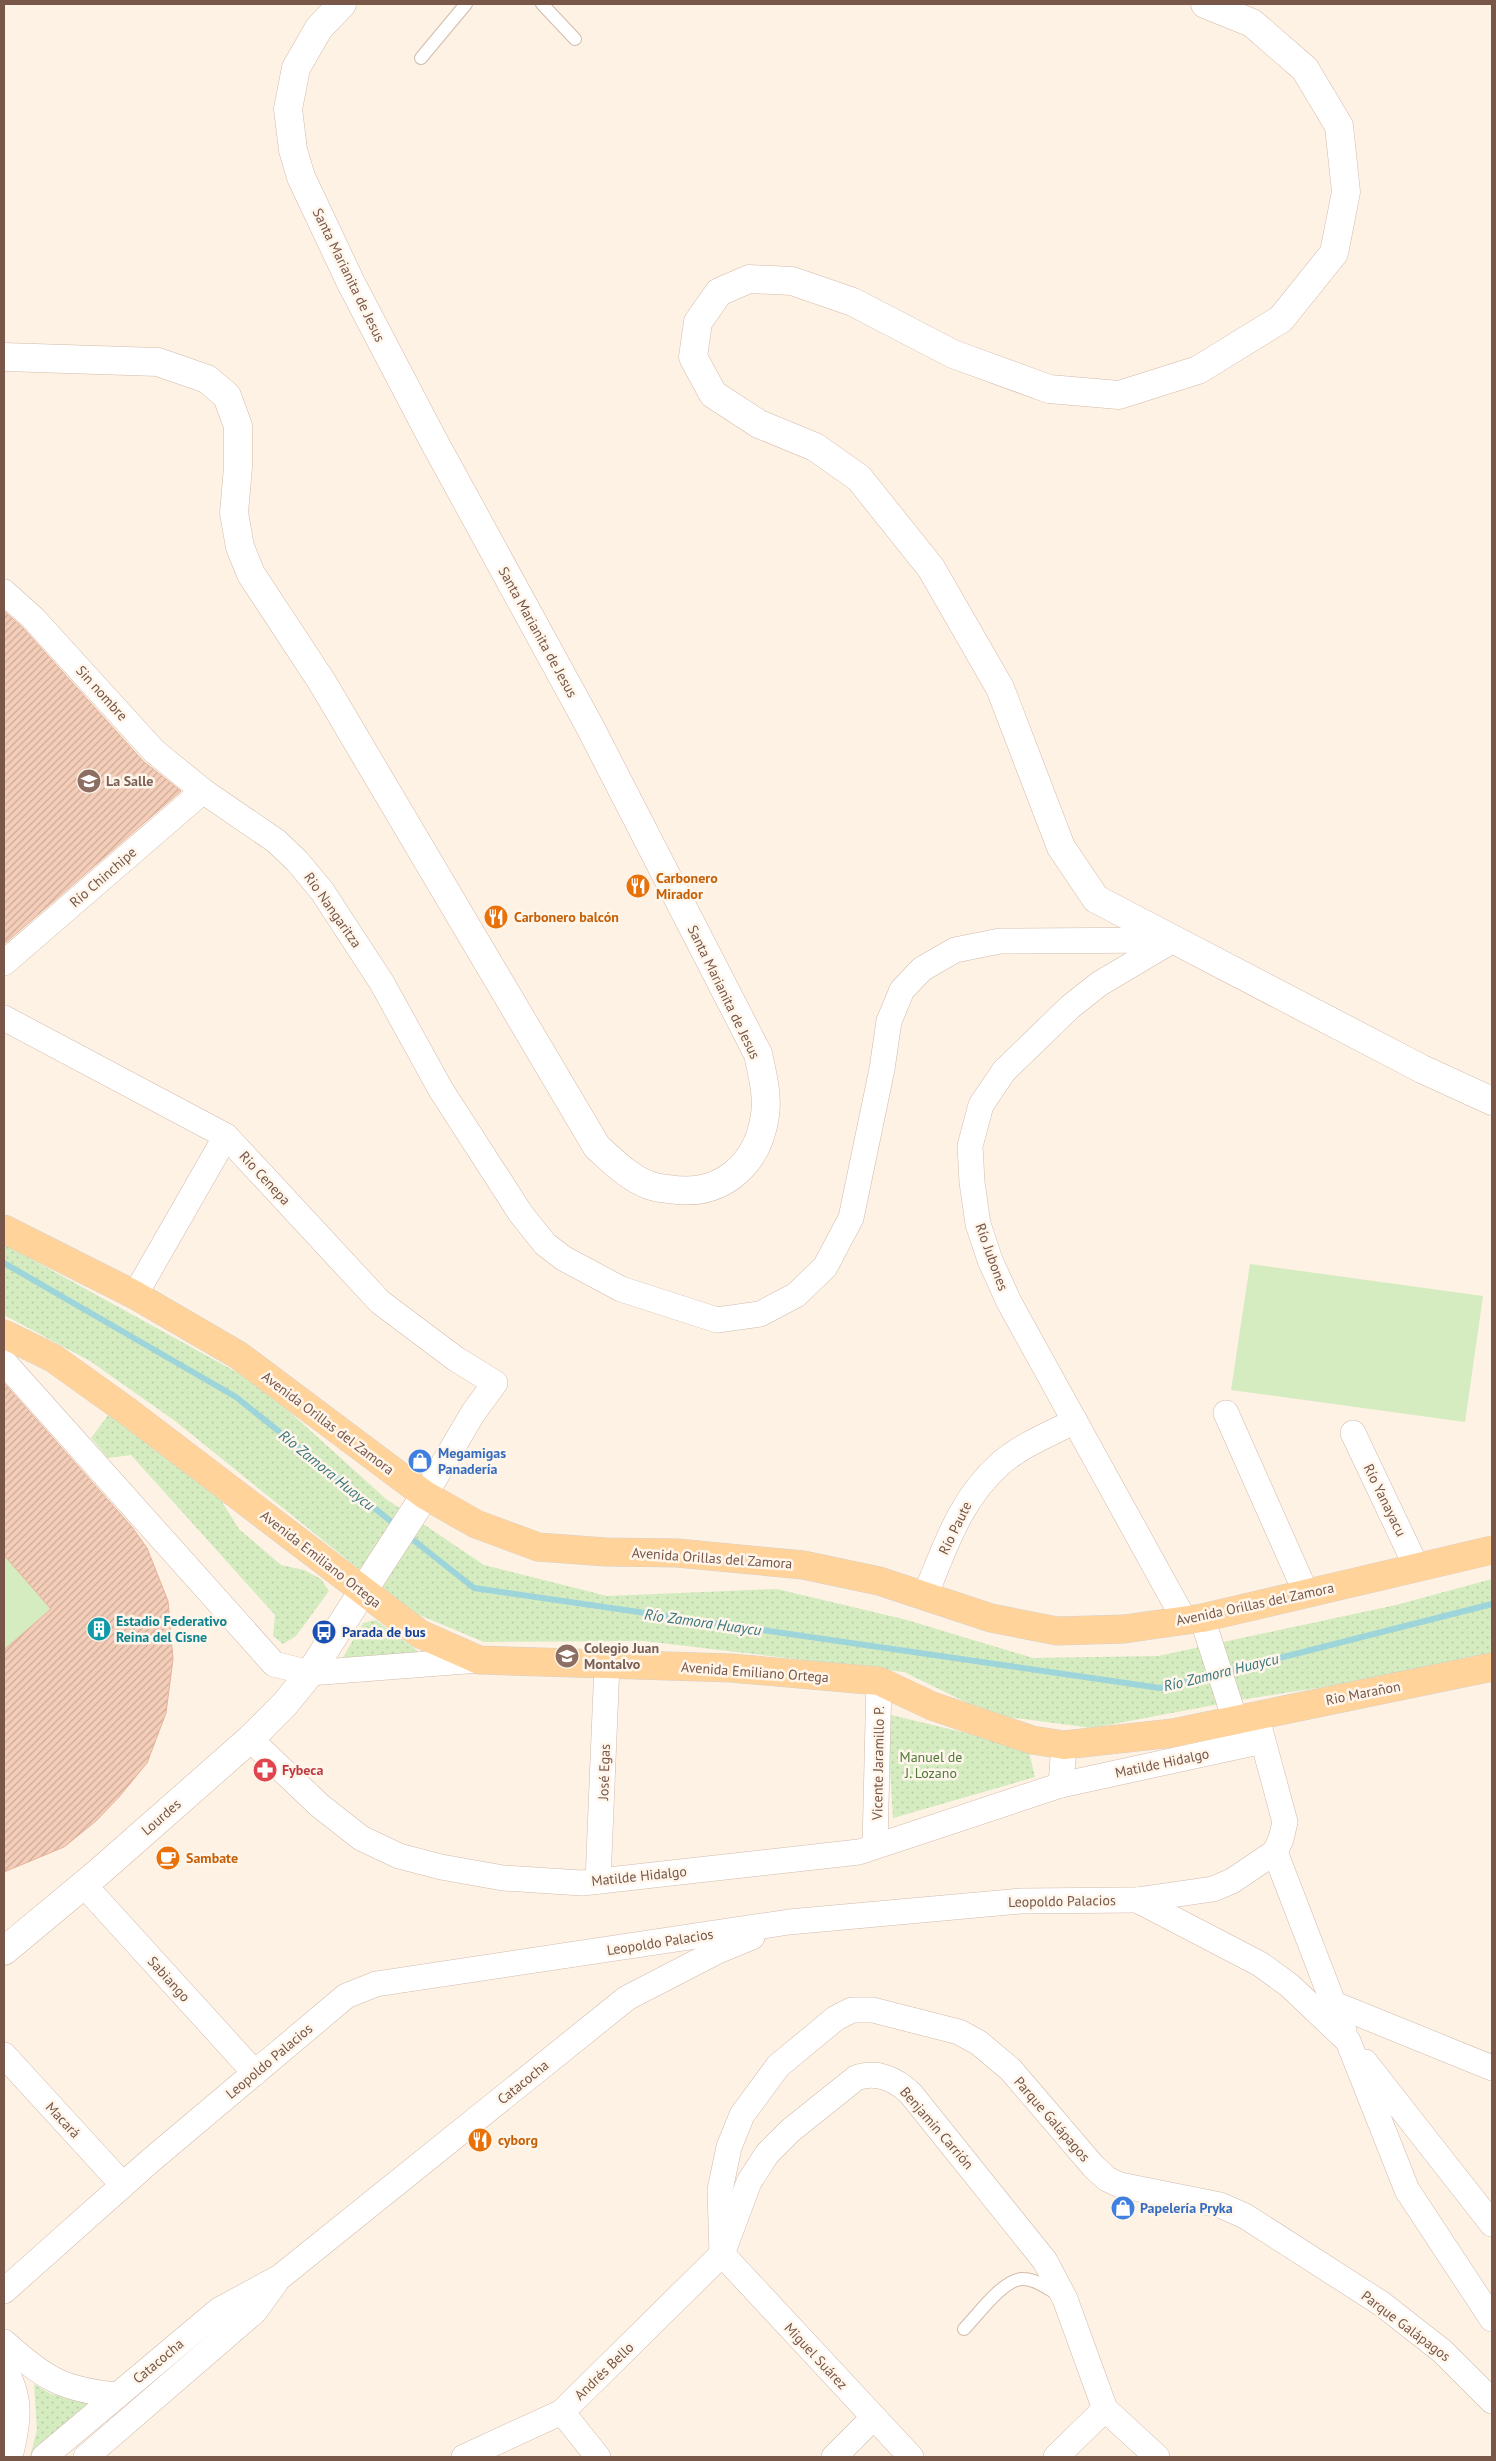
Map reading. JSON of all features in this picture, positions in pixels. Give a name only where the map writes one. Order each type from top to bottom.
[{"type":"main road","name":"Avenida Orillas del Zamora","points":[[4,1229],[135,1295],[238,1355],[420,1503],[538,1547],[606,1552],[677,1553],[803,1565],[879,1581],[991,1618],[1057,1631],[1124,1629],[1194,1620],[1492,1550]]},
{"type":"main road","name":"Avenida Emiliano Ortega","points":[[4,1334],[53,1358],[295,1537],[368,1581],[420,1634],[479,1660],[731,1668],[879,1681],[932,1706],[1032,1740],[1064,1745],[1173,1733],[1245,1717]]},
{"type":"main road","name":"Rio Marañon","points":[[1245,1717],[1492,1667]]},
{"type":"street","name":"Santa Marianita de Jesus","points":[[4,357],[158,362],[207,379],[227,396],[238,426],[238,467],[234,513],[240,547],[252,574],[322,682],[597,1147],[622,1169],[650,1186],[686,1192],[713,1187],[742,1169],[757,1143],[765,1114],[764,1083],[758,1054],[589,725],[431,436],[369,317],[301,177],[293,150],[288,109],[296,68],[319,28],[342,4]]},
{"type":"street","points":[[1205,4],[1252,23],[1305,69],[1339,126],[1346,192],[1334,253],[1281,319],[1198,370],[1119,395],[1049,389],[953,354],[853,302],[792,281],[749,279],[719,292],[698,322],[693,357],[713,394],[758,424],[815,447],[860,478],[930,568],[1000,688],[1061,847],[1096,899],[1422,1069],[1492,1101]]},
{"type":"street","name":"Sin nombre","points":[[4,592],[34,618],[154,751],[203,791]]},
{"type":"street","name":"Rio Nangaritza","points":[[203,791],[276,841],[297,861],[322,890],[382,983],[441,1090],[521,1214],[546,1244],[563,1258],[621,1289],[717,1320],[760,1314],[796,1295],[825,1267],[851,1218],[882,1068],[889,1021],[902,990],[922,969],[955,950],[1000,940],[1173,940]]},
{"type":"street","name":"Río Chinchipe","points":[[4,963],[203,791]]},
{"type":"street","name":"Río Jubones","points":[[1173,940],[1099,984],[1070,1007],[1010,1065],[981,1105],[970,1146],[972,1182],[978,1224],[990,1260],[1009,1302],[1074,1421],[1194,1620],[1245,1717]]},
{"type":"street","name":"Rio Cenepa","points":[[4,1018],[226,1136],[380,1302],[456,1359],[495,1383],[473,1412],[420,1503]]},
{"type":"street","points":[[135,1295],[226,1136]]},
{"type":"street","points":[[4,1362],[274,1664],[310,1673],[479,1660]]},
{"type":"street","points":[[1226,1413],[1306,1593]]},
{"type":"street","name":"Río Paute","points":[[925,1596],[952,1529],[978,1486],[1002,1462],[1033,1442],[1074,1421]]},
{"type":"street","name":"Río Yanayacu","points":[[1353,1433],[1418,1568]]},
{"type":"street","name":"Lourdes","points":[[4,1951],[84,1885],[250,1739],[285,1704],[310,1673],[420,1503]]},
{"type":"street","name":"José Egas","points":[[598,1881],[607,1664]]},
{"type":"street","name":"Vicente Jaramillo P.","points":[[875,1846],[879,1681]]},
{"type":"street","points":[[1245,1717],[1263,1741],[1284,1822],[1275,1852],[1332,2003],[1407,2190],[1492,2319]]},
{"type":"street","name":"Matilde Hidalgo","points":[[250,1739],[319,1805],[361,1838],[400,1856],[440,1867],[504,1878],[582,1882],[859,1852],[1061,1785],[1263,1741]]},
{"type":"street","points":[[1061,1785],[1064,1745]]},
{"type":"street","name":"Leopoldo Palacios","points":[[4,2291],[123,2184],[346,1996],[376,1984],[789,1922],[1020,1901],[1136,1900],[1212,1889],[1232,1881],[1275,1852]]},
{"type":"street","name":"Sabiango","points":[[84,1885],[255,2073]]},
{"type":"street","points":[[1136,1900],[1260,1964],[1289,1985],[1348,2041],[1492,2224]]},
{"type":"street","name":"Catacocha","points":[[44,2457],[219,2310],[280,2277],[627,1998],[718,1951],[789,1922]]},
{"type":"street","points":[[1332,2003],[1492,2068]]},
{"type":"street","name":"Parque Galápagos","points":[[722,2254],[720,2190],[729,2147],[742,2115],[778,2066],[836,2018],[852,2010],[872,2010],[959,2032],[979,2042],[1010,2070],[1093,2166],[1107,2179],[1120,2185],[1220,2205],[1244,2216],[1382,2304],[1442,2351],[1492,2401]]},
{"type":"street","name":"Macará","points":[[4,2055],[123,2184]]},
{"type":"street","name":"Benjamín Carrión","points":[[722,2254],[749,2182],[767,2154],[790,2130],[856,2078],[867,2074],[878,2074],[903,2086],[912,2094],[1035,2246],[1065,2299],[1105,2408]]},
{"type":"street","name":"Andrés Bello","points":[[464,2457],[562,2412],[722,2254]]},
{"type":"street","name":"Miguel Suárez","points":[[722,2254],[872,2418],[911,2457]]},
{"type":"street","name":"Catacocha","points":[[86,2457],[254,2312],[280,2277]]},
{"type":"street","points":[[4,2342],[48,2378],[79,2390],[118,2395]]},
{"type":"street","points":[[4,2367],[17,2396],[18,2421],[10,2457]]},
{"type":"street","points":[[1056,2457],[1105,2408],[1156,2457]]},
{"type":"street","points":[[562,2412],[598,2457]]},
{"type":"street","points":[[834,2457],[872,2418]]},
{"type":"lane","points":[[421,58],[466,4]]},
{"type":"lane","points":[[542,4],[575,39]]},
{"type":"lane","points":[[964,2329],[1004,2286],[1012,2281],[1023,2279],[1034,2282],[1065,2299]]},
{"type":"green space","points":[[4,1244],[260,1385],[386,1499],[484,1565],[607,1596],[777,1589],[907,1620],[1033,1658],[1158,1656],[1396,1605],[1492,1579],[1492,1661],[1246,1699],[1092,1728],[992,1715],[904,1672],[644,1641],[484,1642],[412,1612],[175,1421],[90,1361],[4,1315]]},
{"type":"green space","points":[[1250,1264],[1483,1296],[1465,1422],[1231,1390]]},
{"type":"green space","points":[[109,1414],[219,1497],[239,1529],[281,1565],[304,1570],[321,1579],[329,1591],[296,1636],[283,1644],[273,1636],[275,1615],[131,1455],[108,1458],[91,1438]]},
{"type":"green space","points":[[4,1555],[51,1609],[4,1650]]},
{"type":"green space","points":[[376,1620],[418,1651],[415,1659],[342,1659],[363,1623]]},
{"type":"green space","name":"Manuel de J. Lozano","points":[[887,1714],[1028,1748],[1035,1777],[893,1818]]},
{"type":"green space","points":[[34,2384],[51,2394],[90,2404],[39,2457],[30,2457],[37,2430]]},
{"type":"building","name":"La Salle","points":[[4,611],[23,628],[143,761],[181,791],[4,944]]},
{"type":"building","name":"Estadio Federativo Reina del Cisne","points":[[4,1383],[132,1527],[147,1548],[168,1601],[173,1659],[166,1713],[147,1763],[96,1821],[64,1847],[4,1872],[4,1650],[51,1609],[4,1555]]},
{"type":"waterway","name":"Río Zamora Huaycu","points":[[4,1263],[236,1397],[398,1527]]},
{"type":"waterway","name":"Río Zamora Huaycu","points":[[407,1535],[474,1588],[1160,1688],[1215,1674]]},
{"type":"waterway","name":"Río Zamora Huaycu","points":[[1224,1672],[1492,1604]]},
{"type":"place","name":"La Salle","points":[[89,781]]},
{"type":"place","name":"Carbonero Mirador","points":[[638,886]]},
{"type":"place","name":"Carbonero balcón","points":[[496,917]]},
{"type":"place","name":"Megamigas Panadería","points":[[420,1461]]},
{"type":"place","name":"Estadio Federativo Reina del Cisne","points":[[99,1629]]},
{"type":"place","name":"Parada de bus","points":[[324,1632]]},
{"type":"place","name":"Colegio Juan Montalvo","points":[[567,1656]]},
{"type":"place","name":"Fybeca","points":[[265,1770]]},
{"type":"place","name":"Sambate","points":[[168,1858]]},
{"type":"place","name":"cyborg","points":[[480,2140]]},
{"type":"place","name":"Papelería Pryka","points":[[1123,2208]]}]
